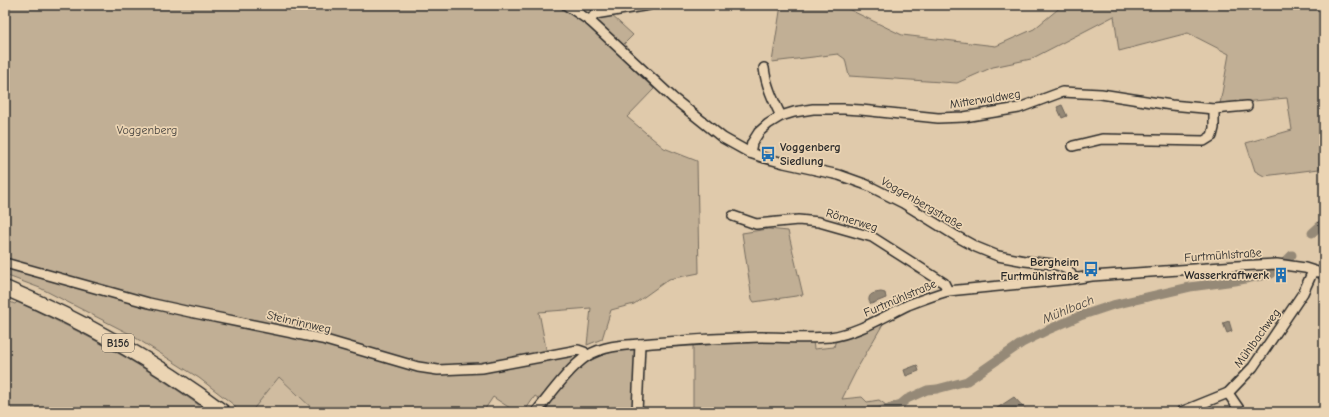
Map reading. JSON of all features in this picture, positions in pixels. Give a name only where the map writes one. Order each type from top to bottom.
[{"type":"main road","name":"B156","points":[[5,288],[68,316],[150,361],[188,386],[223,412]]},
{"type":"street","name":"Voggenbergstraße","points":[[566,5],[590,21],[673,98],[723,138],[750,153],[784,163],[839,175],[867,185],[903,203],[976,247],[998,256],[1060,266],[1067,269],[1071,274],[1072,279]]},
{"type":"street","points":[[590,21],[595,14],[649,5]]},
{"type":"street","points":[[764,68],[765,79],[781,116]]},
{"type":"street","name":"Mitterwaldweg","points":[[750,153],[752,143],[759,132],[768,124],[781,116],[813,109],[844,109],[938,118],[964,117],[1018,108],[1062,92],[1101,94],[1171,105],[1214,108],[1247,106]]},
{"type":"street","points":[[1073,146],[1102,140],[1204,141],[1212,136],[1214,128],[1214,108]]},
{"type":"street","name":"Römerweg","points":[[733,216],[756,224],[798,220],[819,222],[872,237],[944,283],[948,291]]},
{"type":"street","name":"Steinrinnweg","points":[[5,263],[176,309],[322,339],[418,367],[438,370],[482,368],[578,350],[584,352],[586,356]]},
{"type":"street","name":"Furtmühlstraße","points":[[536,412],[568,374],[586,356],[614,346],[752,338],[812,338],[831,336],[850,332],[866,326],[931,296],[948,291],[1092,276],[1278,264],[1324,274]]},
{"type":"street","name":"Mühlbachweg","points":[[1181,412],[1228,394],[1253,367],[1270,343],[1303,293],[1313,271]]},
{"type":"street","points":[[637,412],[640,344]]},
{"type":"street","points":[[1228,394],[1241,412]]},
{"type":"shaded area","points":[[1062,105],[1067,116],[1062,118],[1057,107]]},
{"type":"shaded area","points":[[874,293],[885,293],[886,298],[871,304],[869,301],[870,296]]},
{"type":"shaded area","points":[[1229,321],[1232,331],[1227,333],[1223,323]]},
{"type":"shaded area","points":[[917,365],[919,371],[906,376],[904,370]]},
{"type":"shaded area","points":[[279,377],[316,412],[251,412]]},
{"type":"shaded area","points":[[1014,397],[1028,412],[991,412]]},
{"type":"green space","name":"Voggenberg","points":[[5,5],[643,5],[609,13],[633,35],[616,52],[654,89],[627,117],[664,148],[697,161],[699,273],[669,279],[634,304],[611,310],[602,339],[587,345],[591,308],[539,312],[548,359],[574,354],[581,366],[607,354],[635,347],[634,412],[545,412],[549,405],[535,396],[524,412],[516,412],[493,397],[483,412],[316,412],[279,377],[251,412],[237,412],[234,405],[199,378],[128,333],[40,288],[5,275]]},
{"type":"green space","points":[[781,5],[840,5],[902,35],[996,46],[1034,29],[1063,5],[1324,5],[1324,161],[1322,161],[1319,169],[1264,176],[1255,171],[1246,143],[1292,130],[1287,98],[1220,104],[1229,54],[1188,33],[1119,51],[1114,16],[1031,59],[993,67],[957,83],[849,76],[845,59],[838,54],[772,62]]},
{"type":"green space","points":[[768,229],[788,231],[803,295],[754,302],[752,299],[742,233]]},
{"type":"green space","points":[[5,300],[15,304],[17,302],[116,352],[162,380],[208,412],[5,412]]},
{"type":"green space","points":[[883,324],[858,367],[842,399],[862,397],[867,402],[879,400],[886,405],[887,412],[693,412],[693,344],[813,341],[814,349],[834,347],[836,339],[855,335]]},
{"type":"waterway","name":"Mühlbach","points":[[1312,233],[1324,222]]},
{"type":"waterway","name":"Mühlbach","points":[[862,412],[879,411],[901,404],[907,399],[927,390],[937,389],[967,381],[1022,343],[1080,316],[1113,305],[1190,287],[1235,281],[1271,274],[1292,255]]},
{"type":"place","name":"Voggenberg Siedlung","points":[[768,154]]},
{"type":"place","name":"Bergheim Furtmühlstraße","points":[[1091,269]]},
{"type":"place","name":"Wasserkraftwerk","points":[[1281,275]]}]
